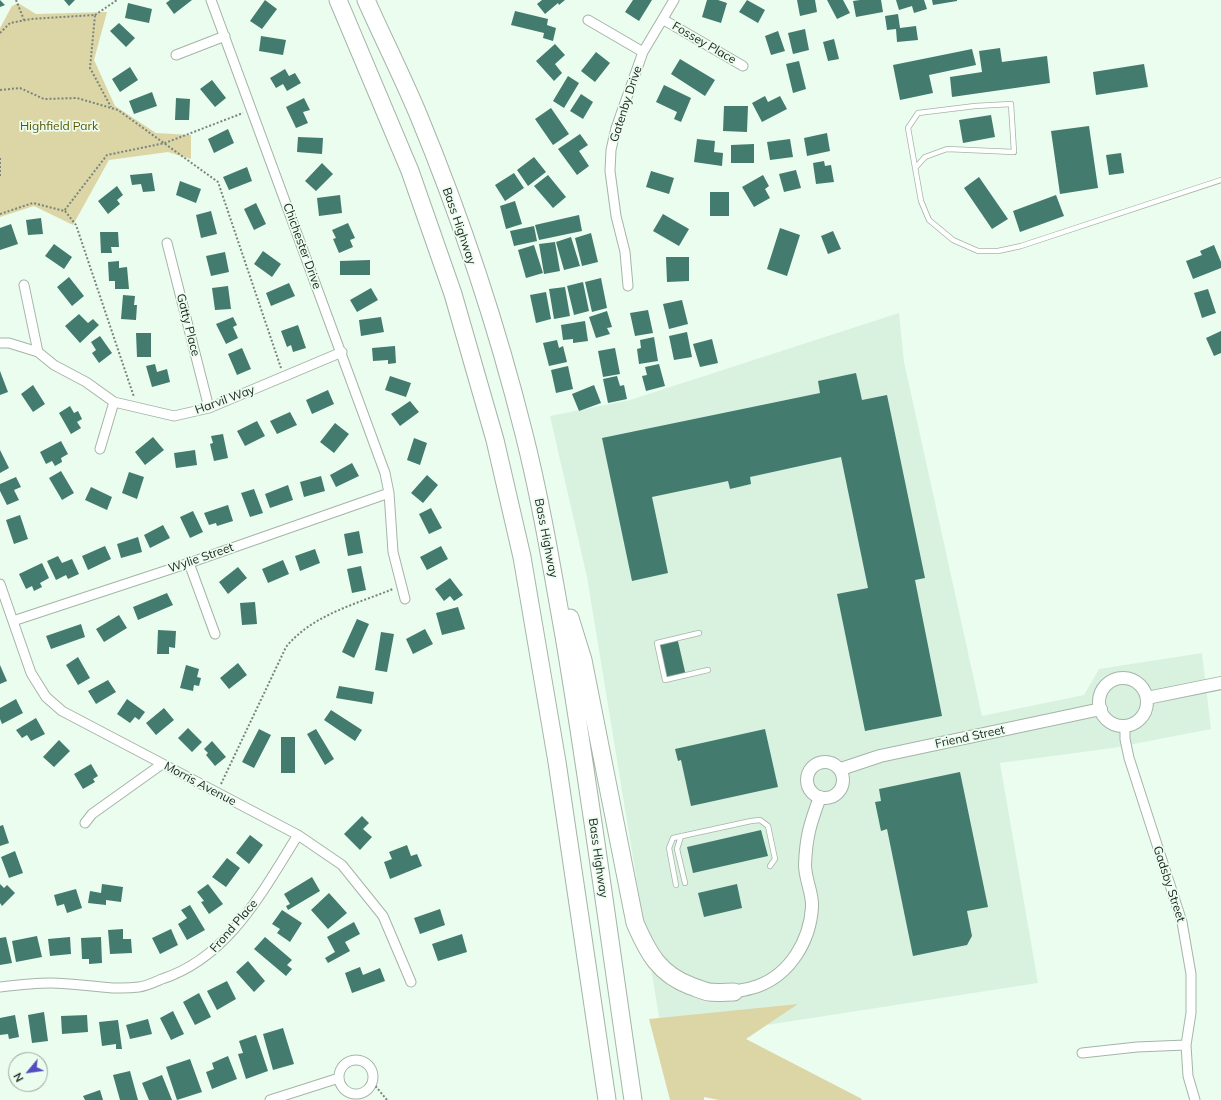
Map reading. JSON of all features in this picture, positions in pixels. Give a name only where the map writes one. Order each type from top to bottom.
[{"type":"highway","points":[[337,0],[347,18],[415,185],[453,294],[495,440],[522,557],[549,716],[607,1100]]},
{"type":"highway","name":"Bass Highway","points":[[366,0],[418,114],[455,211],[489,312],[524,435],[548,548],[584,754],[617,996],[633,1100]]},
{"type":"highway","points":[[374,0],[418,114]]},
{"type":"highway","points":[[548,548],[583,660],[635,923],[643,943],[652,958],[663,970],[682,982],[708,992],[734,992]]},
{"type":"street","name":"Chichester Drive","points":[[211,0],[342,352],[385,473],[389,493],[393,552],[405,598]]},
{"type":"street","name":"Gatenby Drive","points":[[628,286],[625,252],[616,216],[610,171],[611,150],[616,128],[643,52],[664,20],[674,0]]},
{"type":"street","points":[[588,20],[643,52]]},
{"type":"street","name":"Fossey Place","points":[[664,20],[744,66]]},
{"type":"street","points":[[176,55],[225,36]]},
{"type":"street","name":"Gatty Place","points":[[167,243],[209,408]]},
{"type":"street","points":[[24,285],[38,352]]},
{"type":"street","name":"Harvil Way","points":[[0,343],[9,343],[38,352],[54,365],[86,382],[114,402],[174,416],[209,408],[342,352]]},
{"type":"street","points":[[100,449],[114,402]]},
{"type":"street","name":"Wylie Street","points":[[13,621],[189,563],[389,493]]},
{"type":"street","points":[[189,563],[215,634]]},
{"type":"street","name":"Morris Avenue","points":[[0,584],[31,673],[46,697],[62,711],[298,835],[342,865],[383,916],[411,982]]},
{"type":"street","points":[[1126,678],[1140,685],[1147,698],[1147,706],[1139,720],[1125,726],[1110,722],[1101,709],[1101,694],[1105,687],[1118,679],[1126,678]]},
{"type":"street","points":[[1147,698],[1221,683]]},
{"type":"street","name":"Friend Street","points":[[840,770],[880,756],[1101,709]]},
{"type":"street","name":"Gadsby Street","points":[[1125,726],[1125,739],[1129,758],[1182,922],[1191,974],[1191,1013],[1186,1046],[1188,1076],[1195,1100]]},
{"type":"street","points":[[824,762],[836,765],[840,770],[844,782],[838,793],[833,797],[820,797],[814,794],[808,786],[807,780],[811,768],[824,762]]},
{"type":"street","points":[[85,823],[92,814],[162,764]]},
{"type":"street","points":[[734,992],[758,986],[777,974],[797,956],[808,933],[812,906],[805,868],[807,832],[820,797]]},
{"type":"street","name":"Frond Place","points":[[0,987],[51,983],[96,988],[140,987],[175,975],[211,954],[232,931],[253,905],[298,835]]},
{"type":"street","points":[[1082,1053],[1137,1047],[1186,1046]]},
{"type":"street","points":[[361,1060],[371,1067],[373,1072],[373,1083],[366,1092],[355,1095],[344,1090],[339,1078],[341,1069],[344,1064],[349,1061],[361,1060]]},
{"type":"street","points":[[270,1100],[339,1078]]},
{"type":"lane","points":[[916,167],[925,157],[947,149],[1014,152],[1011,104],[974,106],[918,114],[908,128],[921,201],[929,220],[953,240],[978,252],[998,251],[1020,246],[1221,180]]},
{"type":"lane","points":[[699,633],[657,643],[665,680],[708,670]]},
{"type":"lane","points":[[676,885],[669,848],[673,838],[760,820],[768,826],[773,848],[775,859],[770,866]]},
{"type":"lane","points":[[681,836],[677,849],[685,883]]},
{"type":"path","points":[[16,0],[24,20]]},
{"type":"path","points":[[0,33],[10,23],[24,20],[94,15],[117,0]]},
{"type":"path","points":[[94,15],[90,68],[111,108]]},
{"type":"path","points":[[0,90],[20,88],[44,99],[77,98],[118,110],[218,182],[284,377]]},
{"type":"path","points":[[64,211],[107,155],[165,143],[252,110]]},
{"type":"path","points":[[0,158],[0,178]]},
{"type":"path","points":[[0,214],[34,203],[64,211],[76,225],[137,408]]},
{"type":"path","points":[[217,793],[286,647],[296,634],[314,621],[402,585]]},
{"type":"path","points":[[373,1083],[386,1100]]},
{"type":"shaded area","points":[[899,313],[904,362],[982,716],[1084,695],[1099,669],[1202,653],[1211,729],[1113,748],[1000,763],[1038,983],[663,1041],[587,577],[550,416],[630,400]]},
{"type":"green space","name":"Highfield Park","points":[[18,3],[36,14],[107,12],[94,60],[115,106],[156,133],[191,135],[191,159],[168,152],[109,160],[73,225],[34,206],[0,217],[0,28],[12,6]]},
{"type":"green space","points":[[798,1004],[746,1039],[862,1099],[861,1100],[719,1100],[704,1097],[704,1100],[670,1100],[649,1019]]},
{"type":"building","points":[[0,0],[5,5],[0,7]]},
{"type":"building","points":[[64,0],[75,0],[69,6]]},
{"type":"building","points":[[170,0],[192,0],[174,14],[166,3]]},
{"type":"building","points":[[265,0],[277,9],[262,29],[250,21]]},
{"type":"building","points":[[542,0],[565,0],[559,5],[558,3],[545,14],[537,4]]},
{"type":"building","points":[[633,0],[652,0],[639,21],[625,12]]},
{"type":"building","points":[[707,0],[718,0],[727,3],[721,23],[702,17]]},
{"type":"building","points":[[747,0],[765,10],[758,23],[739,12]]},
{"type":"building","points":[[797,0],[815,0],[817,12],[800,16]]},
{"type":"building","points":[[827,0],[843,0],[850,13],[837,19]]},
{"type":"building","points":[[881,0],[883,12],[856,17],[853,1]]},
{"type":"building","points":[[896,0],[924,0],[927,9],[914,13],[912,6],[899,10]]},
{"type":"building","points":[[932,0],[957,0],[957,1],[933,5]]},
{"type":"building","points":[[128,3],[152,9],[149,23],[125,18]]},
{"type":"building","points":[[515,11],[548,19],[547,25],[556,28],[553,41],[543,38],[544,33],[511,25]]},
{"type":"building","points":[[898,14],[900,28],[916,26],[918,40],[897,42],[896,29],[887,30],[885,16]]},
{"type":"building","points":[[119,23],[135,38],[126,47],[110,31]]},
{"type":"building","points":[[805,29],[809,50],[793,54],[788,33]]},
{"type":"building","points":[[778,31],[785,51],[771,55],[765,36]]},
{"type":"building","points":[[261,36],[286,40],[283,55],[259,51]]},
{"type":"building","points":[[834,39],[839,59],[828,61],[823,42]]},
{"type":"building","points":[[555,44],[565,55],[555,64],[562,73],[554,81],[536,61]]},
{"type":"building","points":[[1000,48],[1002,62],[1047,56],[1050,83],[952,97],[950,77],[982,72],[979,51]]},
{"type":"building","points":[[972,49],[976,65],[929,75],[933,93],[900,100],[893,65]]},
{"type":"building","points":[[596,52],[610,63],[595,82],[581,71]]},
{"type":"building","points":[[680,59],[715,80],[705,96],[671,74]]},
{"type":"building","points":[[799,61],[806,89],[793,93],[786,64]]},
{"type":"building","points":[[1144,64],[1148,87],[1096,95],[1093,72]]},
{"type":"building","points":[[130,67],[138,80],[120,92],[112,79]]},
{"type":"building","points":[[285,69],[289,76],[295,73],[301,83],[287,91],[283,84],[276,88],[270,78]]},
{"type":"building","points":[[568,76],[579,83],[564,108],[553,101]]},
{"type":"building","points":[[212,80],[226,98],[215,107],[200,89]]},
{"type":"building","points":[[664,85],[691,98],[681,122],[674,119],[677,112],[656,102]]},
{"type":"building","points":[[152,92],[157,106],[134,114],[129,101]]},
{"type":"building","points":[[581,94],[593,102],[583,119],[570,111]]},
{"type":"building","points":[[765,96],[768,102],[780,96],[787,109],[762,122],[752,103]]},
{"type":"building","points":[[176,98],[190,99],[189,120],[175,120]]},
{"type":"building","points":[[304,98],[310,110],[303,112],[308,123],[296,128],[286,107]]},
{"type":"building","points":[[724,106],[748,106],[747,132],[723,131]]},
{"type":"building","points":[[551,108],[569,134],[553,145],[535,119]]},
{"type":"building","points":[[991,115],[995,137],[963,143],[959,120]]},
{"type":"building","points":[[1089,126],[1098,188],[1060,194],[1051,131]]},
{"type":"building","points":[[228,129],[234,143],[214,153],[208,139]]},
{"type":"building","points":[[827,133],[830,151],[807,156],[804,138]]},
{"type":"building","points":[[580,134],[588,145],[579,151],[589,166],[577,175],[558,149]]},
{"type":"building","points":[[298,137],[323,138],[322,154],[297,152]]},
{"type":"building","points":[[697,139],[715,141],[714,152],[723,153],[722,166],[694,162]]},
{"type":"building","points":[[790,139],[793,157],[770,160],[767,142]]},
{"type":"building","points":[[754,144],[754,163],[731,163],[731,145]]},
{"type":"building","points":[[1121,153],[1124,173],[1109,175],[1106,155]]},
{"type":"building","points":[[534,157],[546,172],[528,186],[517,170]]},
{"type":"building","points":[[824,161],[825,166],[831,165],[834,182],[816,184],[813,163]]},
{"type":"building","points":[[322,163],[333,174],[316,191],[305,181]]},
{"type":"building","points":[[247,167],[252,181],[229,190],[223,177]]},
{"type":"building","points":[[796,170],[801,188],[784,192],[779,174]]},
{"type":"building","points":[[651,171],[674,178],[669,194],[646,187]]},
{"type":"building","points":[[152,173],[155,191],[143,192],[141,184],[132,185],[130,175]]},
{"type":"building","points":[[514,173],[524,188],[505,201],[495,185]]},
{"type":"building","points":[[548,175],[566,197],[553,208],[534,186]]},
{"type":"building","points":[[763,175],[769,186],[765,189],[770,198],[754,207],[742,187]]},
{"type":"building","points":[[979,177],[1008,219],[992,229],[964,188]]},
{"type":"building","points":[[180,181],[201,189],[196,203],[176,195]]},
{"type":"building","points":[[117,186],[123,195],[117,200],[120,204],[108,214],[98,201]]},
{"type":"building","points":[[710,192],[729,192],[729,216],[710,216]]},
{"type":"building","points":[[340,195],[342,213],[319,216],[317,198]]},
{"type":"building","points":[[1056,195],[1064,216],[1020,232],[1013,211]]},
{"type":"building","points":[[515,201],[522,224],[506,229],[500,206]]},
{"type":"building","points":[[256,203],[266,224],[254,230],[244,209]]},
{"type":"building","points":[[211,211],[217,234],[201,238],[196,215]]},
{"type":"building","points":[[663,214],[689,229],[679,246],[653,231]]},
{"type":"building","points":[[579,215],[582,231],[539,240],[535,225]]},
{"type":"building","points":[[41,218],[43,234],[28,235],[26,220]]},
{"type":"building","points":[[348,223],[355,238],[350,240],[353,247],[339,253],[333,239],[336,238],[332,230]]},
{"type":"building","points":[[11,224],[18,244],[0,250],[0,228]]},
{"type":"building","points":[[534,226],[537,241],[514,246],[510,231]]},
{"type":"building","points":[[780,228],[800,235],[787,276],[767,269]]},
{"type":"building","points":[[833,231],[841,249],[828,254],[821,236]]},
{"type":"building","points":[[100,232],[118,232],[119,247],[111,247],[112,253],[101,253]]},
{"type":"building","points":[[591,233],[598,262],[582,266],[575,238]]},
{"type":"building","points":[[571,237],[580,266],[564,270],[556,242]]},
{"type":"building","points":[[555,242],[560,271],[544,274],[539,244]]},
{"type":"building","points":[[54,244],[72,257],[64,269],[45,256]]},
{"type":"building","points":[[534,245],[543,273],[526,278],[518,250]]},
{"type":"building","points":[[1214,245],[1221,262],[1221,268],[1193,279],[1186,261],[1202,255],[1200,251]]},
{"type":"building","points":[[263,251],[281,264],[272,277],[254,264]]},
{"type":"building","points":[[225,252],[229,272],[211,276],[206,256]]},
{"type":"building","points":[[666,257],[689,257],[689,281],[667,282]]},
{"type":"building","points":[[370,260],[370,275],[340,275],[340,261]]},
{"type":"building","points":[[119,261],[119,268],[127,267],[129,289],[115,289],[115,281],[109,281],[108,262]]},
{"type":"building","points":[[69,277],[84,296],[72,306],[57,287]]},
{"type":"building","points":[[601,278],[607,308],[592,312],[585,282]]},
{"type":"building","points":[[583,282],[589,311],[574,315],[567,286]]},
{"type":"building","points":[[289,283],[295,296],[271,306],[266,293]]},
{"type":"building","points":[[228,286],[231,309],[215,310],[212,288]]},
{"type":"building","points":[[565,287],[570,316],[554,319],[549,289]]},
{"type":"building","points":[[371,288],[378,300],[357,312],[350,300]]},
{"type":"building","points":[[1208,289],[1216,313],[1202,318],[1194,293]]},
{"type":"building","points":[[546,292],[551,319],[536,323],[530,295]]},
{"type":"building","points":[[123,295],[135,296],[134,305],[137,305],[136,320],[121,319]]},
{"type":"building","points":[[682,300],[688,324],[669,329],[663,304]]},
{"type":"building","points":[[648,310],[653,333],[635,336],[630,313]]},
{"type":"building","points":[[607,311],[612,327],[607,328],[610,334],[596,338],[589,317]]},
{"type":"building","points":[[79,314],[88,323],[93,319],[99,325],[80,343],[65,326]]},
{"type":"building","points":[[233,317],[237,325],[233,327],[238,338],[226,344],[216,324]]},
{"type":"building","points":[[381,317],[384,332],[361,336],[359,320]]},
{"type":"building","points":[[585,321],[588,341],[573,343],[573,339],[563,340],[561,325]]},
{"type":"building","points":[[298,325],[306,348],[293,352],[291,345],[287,347],[281,331]]},
{"type":"building","points":[[1221,331],[1221,353],[1214,356],[1206,338]]},
{"type":"building","points":[[687,332],[692,357],[674,360],[669,336]]},
{"type":"building","points":[[136,333],[151,333],[151,357],[137,357]]},
{"type":"building","points":[[100,336],[112,353],[99,363],[92,353],[96,350],[91,342]]},
{"type":"building","points":[[654,337],[658,361],[639,364],[637,349],[641,348],[640,340]]},
{"type":"building","points":[[712,339],[718,363],[700,367],[693,344]]},
{"type":"building","points":[[557,340],[559,348],[563,346],[567,362],[549,366],[543,343]]},
{"type":"building","points":[[395,346],[396,363],[388,364],[388,360],[373,361],[372,348]]},
{"type":"building","points":[[242,348],[251,369],[237,375],[228,354]]},
{"type":"building","points":[[615,348],[620,374],[603,377],[598,351]]},
{"type":"building","points":[[155,364],[157,372],[167,369],[170,382],[152,387],[146,366]]},
{"type":"building","points":[[659,364],[665,386],[646,391],[642,376],[647,375],[645,367]]},
{"type":"building","points":[[568,366],[573,389],[556,393],[551,370]]},
{"type":"building","points":[[0,371],[8,392],[0,395]]},
{"type":"building","points":[[856,373],[862,400],[887,395],[925,578],[915,580],[942,716],[865,731],[837,594],[868,588],[841,457],[750,477],[751,484],[730,489],[728,481],[652,497],[668,573],[632,581],[602,438],[820,393],[818,381]]},
{"type":"building","points":[[390,376],[411,383],[406,397],[385,390]]},
{"type":"building","points":[[617,376],[620,386],[624,385],[627,399],[608,403],[603,379]]},
{"type":"building","points":[[33,385],[45,404],[33,412],[21,394]]},
{"type":"building","points":[[594,385],[601,403],[579,411],[572,394]]},
{"type":"building","points":[[328,390],[334,404],[312,414],[306,400]]},
{"type":"building","points":[[410,401],[419,412],[400,426],[391,414]]},
{"type":"building","points":[[70,406],[74,413],[78,411],[82,419],[77,422],[81,428],[71,434],[59,413]]},
{"type":"building","points":[[290,412],[297,425],[277,434],[270,421]]},
{"type":"building","points":[[257,421],[265,436],[245,446],[237,431]]},
{"type":"building","points":[[335,423],[349,434],[334,453],[320,442]]},
{"type":"building","points":[[223,434],[228,458],[214,461],[210,444],[213,443],[211,436]]},
{"type":"building","points":[[153,437],[164,450],[145,465],[135,452]]},
{"type":"building","points":[[414,438],[427,443],[420,465],[407,460]]},
{"type":"building","points":[[61,441],[68,454],[61,458],[62,462],[55,466],[52,461],[46,464],[40,452]]},
{"type":"building","points":[[0,450],[9,468],[0,473]]},
{"type":"building","points":[[195,450],[197,465],[176,468],[174,453]]},
{"type":"building","points":[[352,463],[359,476],[336,487],[330,475]]},
{"type":"building","points":[[61,471],[74,493],[62,500],[49,478]]},
{"type":"building","points":[[129,472],[144,477],[137,499],[122,493]]},
{"type":"building","points":[[427,475],[438,485],[423,503],[411,493]]},
{"type":"building","points":[[321,476],[325,491],[304,497],[300,482]]},
{"type":"building","points":[[16,477],[21,487],[14,490],[19,500],[7,505],[0,491],[0,484]]},
{"type":"building","points":[[288,485],[293,500],[270,508],[265,494]]},
{"type":"building","points":[[91,487],[112,497],[107,510],[85,500]]},
{"type":"building","points":[[254,489],[263,513],[250,517],[241,493]]},
{"type":"building","points":[[228,505],[233,521],[217,526],[216,523],[209,525],[204,513]]},
{"type":"building","points":[[431,508],[442,528],[429,534],[419,514]]},
{"type":"building","points":[[193,511],[203,532],[190,538],[180,517]]},
{"type":"building","points":[[20,515],[28,539],[14,544],[6,520]]},
{"type":"building","points":[[163,525],[170,538],[150,548],[144,535]]},
{"type":"building","points":[[359,531],[363,553],[348,556],[344,534]]},
{"type":"building","points":[[138,537],[142,552],[121,558],[117,544]]},
{"type":"building","points":[[105,546],[111,559],[88,570],[82,556]]},
{"type":"building","points":[[441,546],[448,559],[427,570],[420,557]]},
{"type":"building","points":[[315,549],[320,563],[300,571],[295,556]]},
{"type":"building","points":[[58,556],[62,563],[72,559],[79,574],[68,579],[66,575],[56,580],[47,561]]},
{"type":"building","points":[[283,560],[289,574],[268,583],[262,569]]},
{"type":"building","points":[[42,563],[49,578],[40,583],[42,587],[34,591],[32,586],[26,589],[19,574]]},
{"type":"building","points":[[361,566],[366,590],[352,593],[347,569]]},
{"type":"building","points":[[238,567],[247,578],[228,594],[219,582]]},
{"type":"building","points":[[450,578],[463,595],[454,601],[450,596],[444,601],[435,589]]},
{"type":"building","points":[[167,593],[173,605],[138,620],[133,607]]},
{"type":"building","points":[[255,602],[257,624],[242,625],[240,603]]},
{"type":"building","points":[[458,607],[465,629],[442,635],[436,613]]},
{"type":"building","points":[[119,615],[127,628],[104,642],[96,629]]},
{"type":"building","points":[[357,619],[369,624],[354,658],[342,652]]},
{"type":"building","points":[[81,624],[85,637],[51,649],[46,636]]},
{"type":"building","points":[[425,629],[433,644],[413,654],[406,639]]},
{"type":"building","points":[[158,630],[176,631],[175,648],[169,647],[169,654],[157,654]]},
{"type":"building","points":[[381,632],[394,634],[387,672],[375,670]]},
{"type":"building","points":[[677,637],[686,676],[664,681],[655,642]]},
{"type":"building","points":[[78,657],[90,678],[78,685],[66,665]]},
{"type":"building","points":[[238,663],[247,675],[229,689],[220,678]]},
{"type":"building","points":[[0,665],[7,681],[0,684]]},
{"type":"building","points":[[186,665],[199,669],[197,677],[201,678],[199,686],[194,685],[193,691],[180,688]]},
{"type":"building","points":[[108,680],[116,692],[96,704],[88,691]]},
{"type":"building","points":[[339,686],[374,692],[372,704],[336,698]]},
{"type":"building","points":[[16,699],[23,713],[2,724],[0,719],[0,708]]},
{"type":"building","points":[[127,699],[145,712],[139,720],[135,717],[130,723],[117,714]]},
{"type":"building","points":[[164,708],[174,720],[156,735],[146,723]]},
{"type":"building","points":[[331,710],[362,730],[355,741],[324,720]]},
{"type":"building","points":[[36,718],[45,734],[31,741],[27,735],[22,738],[16,730]]},
{"type":"building","points":[[188,728],[202,742],[192,752],[178,738]]},
{"type":"building","points":[[259,729],[271,735],[254,768],[242,762]]},
{"type":"building","points":[[316,729],[334,759],[325,765],[307,734]]},
{"type":"building","points":[[765,729],[778,787],[691,806],[681,760],[678,761],[675,749]]},
{"type":"building","points":[[281,737],[295,737],[295,773],[281,773]]},
{"type":"building","points":[[59,740],[70,751],[54,767],[43,757]]},
{"type":"building","points":[[212,741],[226,757],[215,766],[206,755],[208,753],[204,749]]},
{"type":"building","points":[[91,764],[98,776],[93,779],[95,782],[83,789],[74,774]]},
{"type":"building","points":[[960,772],[988,907],[967,911],[972,936],[967,945],[913,956],[887,829],[881,831],[875,802],[881,801],[879,789]]},
{"type":"building","points":[[362,816],[369,823],[363,829],[372,837],[360,850],[344,834]]},
{"type":"building","points":[[3,825],[9,843],[0,846],[0,826]]},
{"type":"building","points":[[761,830],[768,856],[693,873],[687,847]]},
{"type":"building","points":[[250,835],[263,845],[249,864],[236,853]]},
{"type":"building","points":[[407,845],[411,856],[417,854],[422,866],[390,879],[384,862],[392,859],[389,852]]},
{"type":"building","points":[[15,851],[23,873],[9,878],[1,857]]},
{"type":"building","points":[[227,858],[240,868],[226,887],[212,877]]},
{"type":"building","points":[[312,877],[320,891],[288,910],[286,906],[290,904],[284,894]]},
{"type":"building","points":[[0,884],[4,888],[7,885],[15,893],[2,906],[0,903]]},
{"type":"building","points":[[102,884],[123,887],[121,902],[106,900],[106,905],[88,903],[90,891],[101,893]]},
{"type":"building","points":[[208,884],[223,904],[209,914],[201,902],[204,901],[197,892]]},
{"type":"building","points":[[737,884],[742,908],[704,917],[698,893]]},
{"type":"building","points":[[76,889],[82,908],[67,913],[64,904],[57,906],[54,895]]},
{"type":"building","points":[[329,893],[347,913],[328,929],[311,910]]},
{"type":"building","points":[[190,905],[205,930],[187,940],[178,924],[187,918],[181,910]]},
{"type":"building","points":[[440,909],[445,925],[420,934],[414,918]]},
{"type":"building","points":[[282,910],[302,923],[290,942],[277,933],[280,929],[272,924]]},
{"type":"building","points":[[354,922],[360,934],[345,942],[350,951],[328,963],[325,958],[335,952],[327,937]]},
{"type":"building","points":[[123,929],[123,939],[131,939],[132,953],[110,954],[108,930]]},
{"type":"building","points":[[171,929],[178,945],[160,954],[152,938]]},
{"type":"building","points":[[462,934],[467,952],[438,961],[432,944]]},
{"type":"building","points":[[37,936],[42,957],[16,962],[12,941]]},
{"type":"building","points":[[6,937],[12,963],[0,965],[0,938]]},
{"type":"building","points":[[70,937],[71,954],[50,956],[48,939]]},
{"type":"building","points":[[101,937],[102,963],[89,964],[89,959],[82,959],[81,938]]},
{"type":"building","points":[[265,937],[292,960],[287,965],[292,969],[286,976],[254,949]]},
{"type":"building","points":[[248,961],[265,981],[254,992],[236,972]]},
{"type":"building","points":[[360,967],[363,975],[380,968],[385,981],[352,993],[345,973]]},
{"type":"building","points":[[227,981],[236,999],[217,1010],[207,991]]},
{"type":"building","points":[[199,993],[211,1017],[195,1025],[183,1002]]},
{"type":"building","points":[[173,1011],[184,1034],[171,1040],[160,1018]]},
{"type":"building","points":[[44,1012],[48,1041],[32,1043],[28,1015]]},
{"type":"building","points":[[15,1015],[19,1037],[9,1039],[8,1034],[0,1035],[0,1018]]},
{"type":"building","points":[[87,1015],[88,1032],[62,1034],[61,1016]]},
{"type":"building","points":[[148,1019],[152,1034],[130,1039],[126,1025]]},
{"type":"building","points":[[118,1020],[122,1049],[116,1049],[116,1044],[102,1046],[99,1022]]},
{"type":"building","points":[[283,1028],[294,1064],[273,1070],[263,1034]]},
{"type":"building","points":[[256,1035],[268,1071],[246,1079],[238,1054],[243,1053],[239,1041]]},
{"type":"building","points":[[228,1056],[237,1079],[212,1089],[206,1072],[214,1069],[212,1063]]},
{"type":"building","points":[[190,1059],[202,1092],[177,1100],[166,1067]]},
{"type":"building","points":[[130,1071],[138,1100],[120,1100],[113,1075]]},
{"type":"building","points":[[162,1075],[172,1100],[149,1100],[142,1083]]},
{"type":"building","points":[[100,1090],[103,1100],[85,1100],[83,1096]]}]
